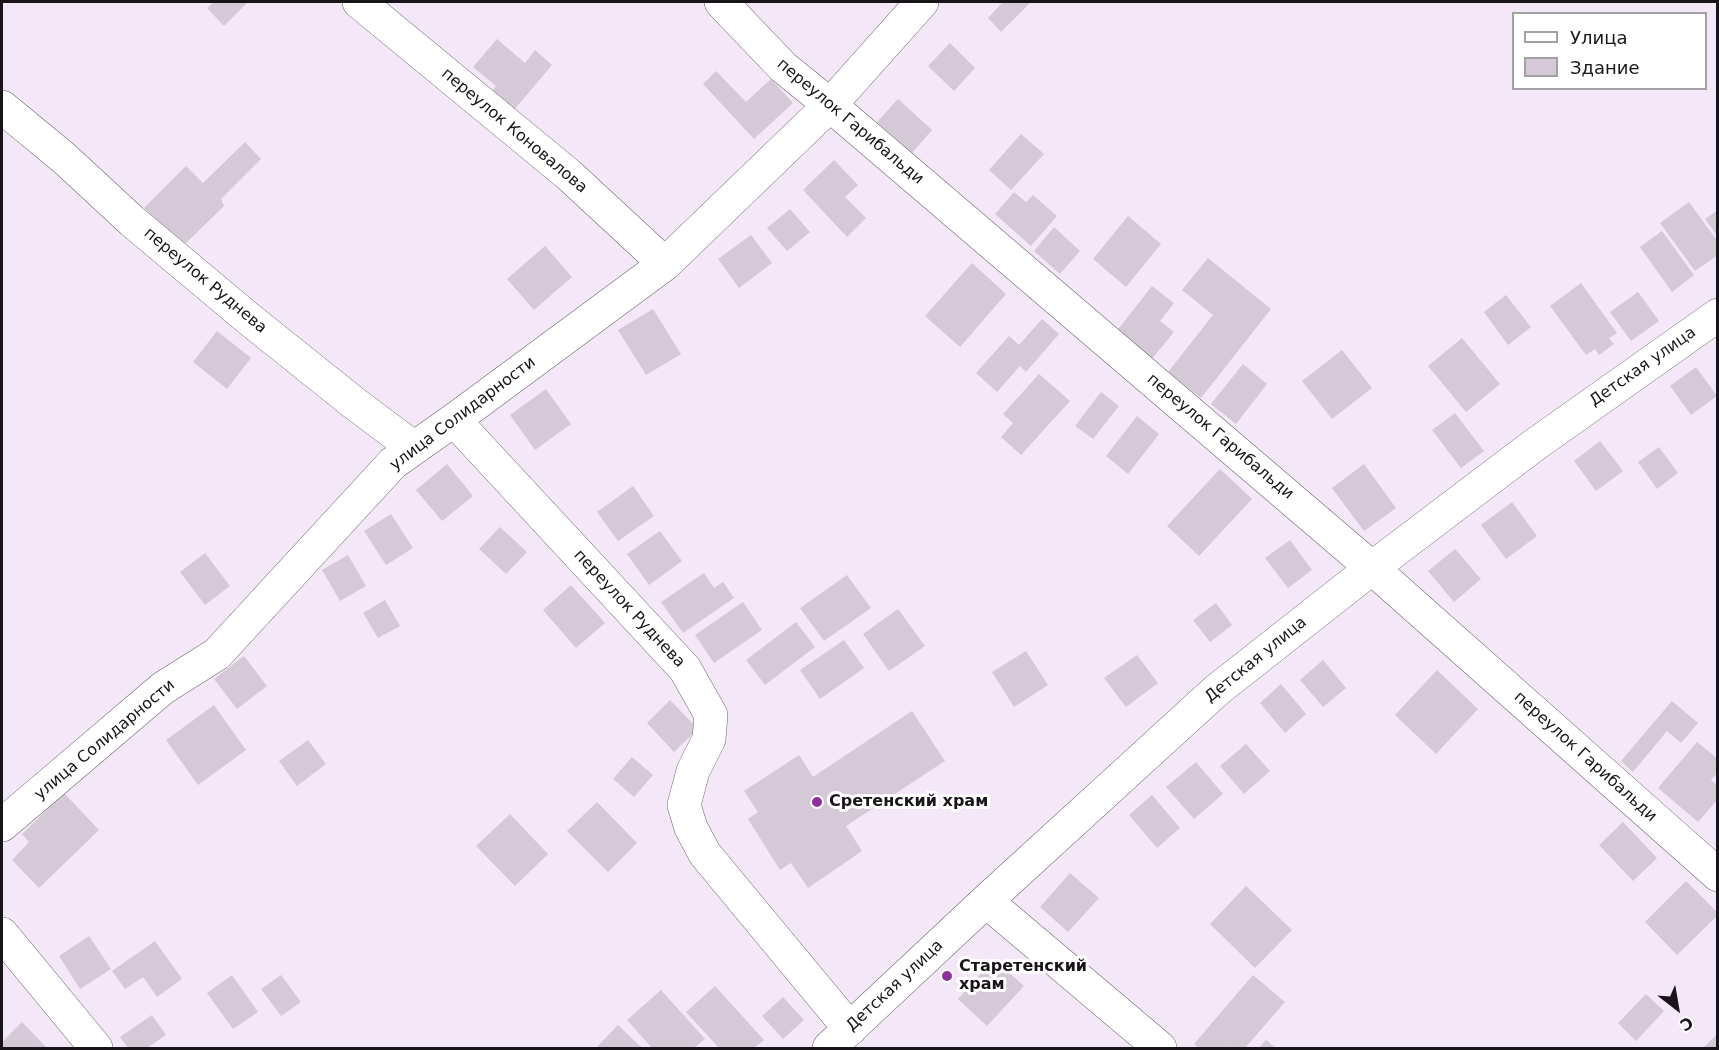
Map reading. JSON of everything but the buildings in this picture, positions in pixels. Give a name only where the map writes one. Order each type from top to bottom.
[{"type":"street","name":"переулок Коновалова","points":[[359,2],[569,175],[665,264]]},
{"type":"street","name":"переулок Гарибальди","points":[[721,2],[783,67],[1372,568],[1718,875]]},
{"type":"street","name":"улица Солидарности","points":[[2,825],[163,688],[217,654],[393,463],[665,264],[830,105],[922,2]]},
{"type":"street","name":"переулок Руднева","points":[[2,107],[64,158],[132,221],[249,319],[414,448]]},
{"type":"street","name":"Детская улица","points":[[839,1039],[1217,690],[1372,568],[1533,446],[1718,315]]},
{"type":"street","name":"переулок Руднева","points":[[454,420],[685,669],[711,715],[709,739],[693,771],[684,805],[691,828],[705,854],[839,1039]]},
{"type":"street","points":[[986,901],[1160,1048]]},
{"type":"street","points":[[2,934],[96,1048]]},
{"type":"place","name":"Сретенский храм","points":[[817,802]]},
{"type":"place","name":"Старетенский храм","points":[[947,976]]}]
